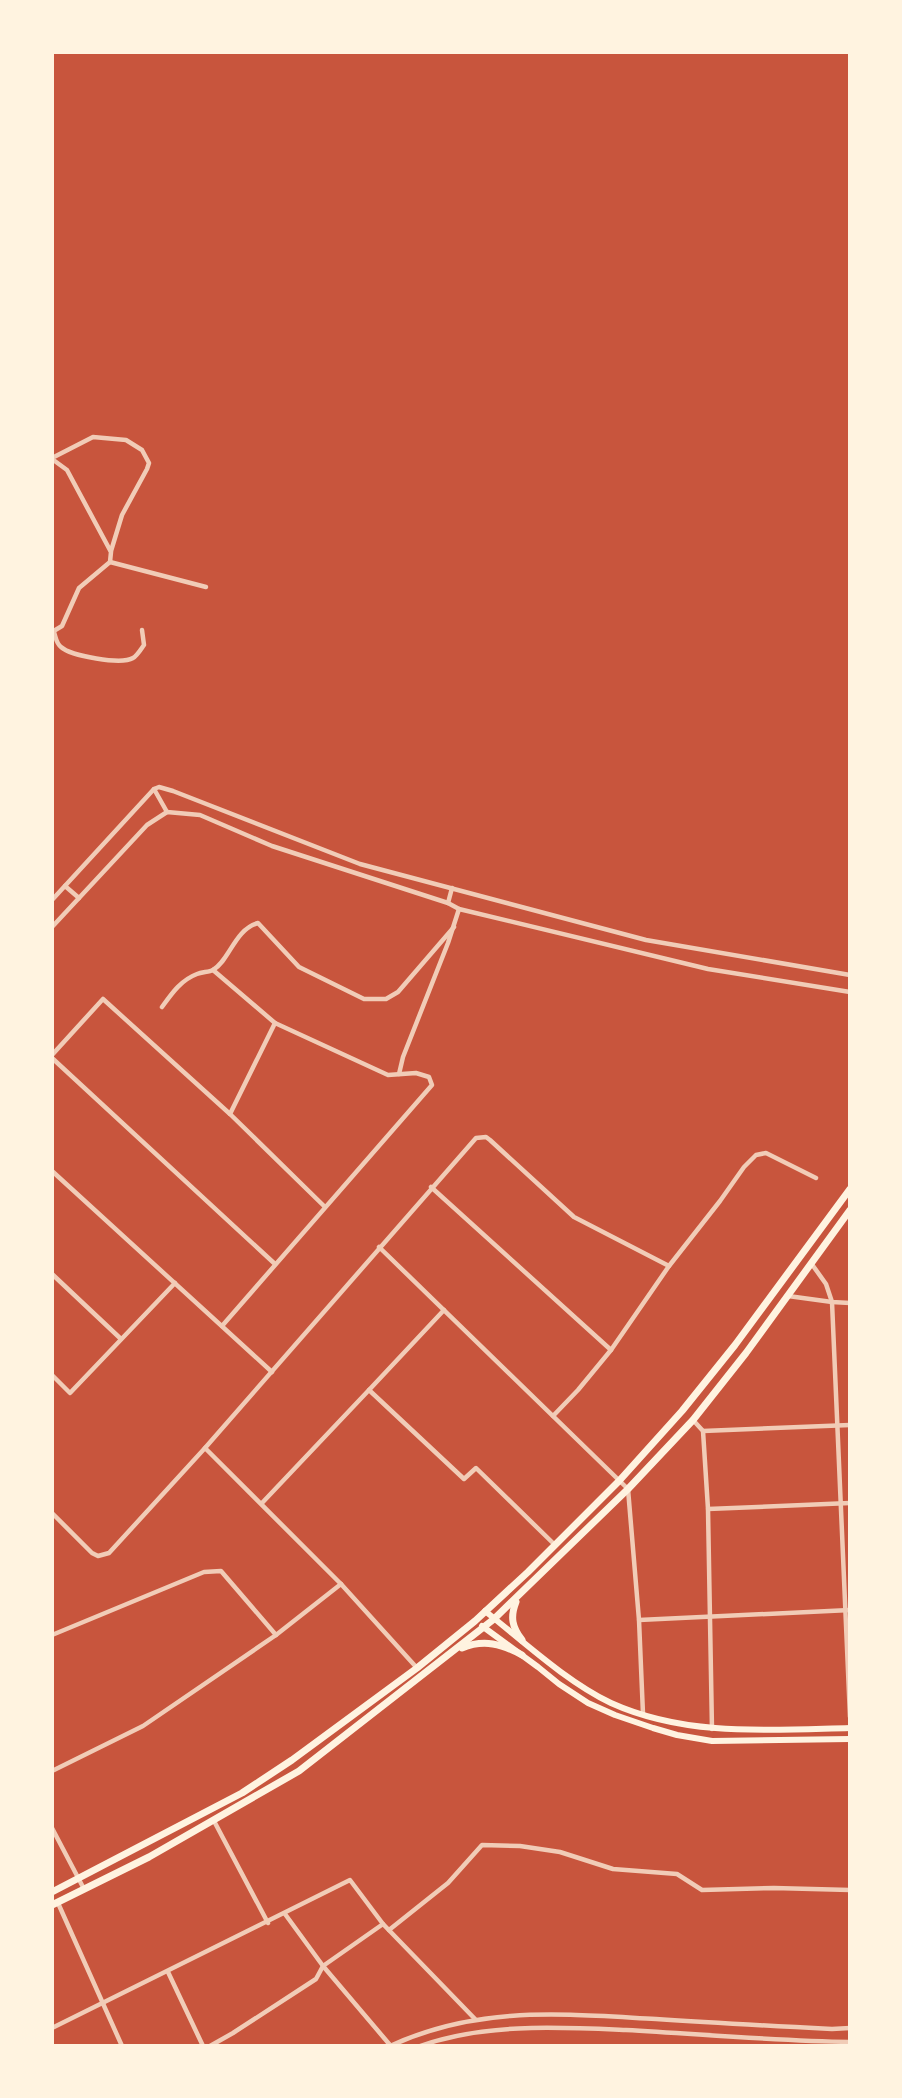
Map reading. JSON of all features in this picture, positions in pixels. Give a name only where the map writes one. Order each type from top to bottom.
[{"type":"main road","points":[[52,1892],[242,1793],[292,1760],[417,1668],[475,1620],[619,1481],[710,1377],[849,1189]]},
{"type":"main road","points":[[55,1904],[149,1857],[299,1771],[495,1619],[628,1489],[693,1420],[849,1210]]},
{"type":"main road","points":[[777,1289],[787,1296]]},
{"type":"main road","points":[[522,1640],[515,1631],[512,1611],[523,1593]]},
{"type":"main road","points":[[485,1611],[578,1684],[611,1703],[643,1714],[675,1723],[740,1731],[849,1728]]},
{"type":"main road","points":[[475,1620],[588,1703],[615,1715],[677,1735],[712,1741],[849,1739]]},
{"type":"main road","points":[[455,1651],[471,1645],[489,1643],[506,1646],[522,1655]]},
{"type":"street","points":[[111,552],[67,470],[52,459],[93,437],[127,440],[142,450],[149,463],[148,469],[122,515],[110,562],[79,588],[62,626],[53,632],[57,642],[69,652],[122,662],[134,658],[144,645],[142,630]]},
{"type":"street","points":[[110,562],[205,587]]},
{"type":"street","points":[[52,900],[154,789],[159,787],[360,864],[646,940],[849,975]]},
{"type":"street","points":[[154,789],[167,811]]},
{"type":"street","points":[[52,927],[147,825],[167,811],[200,815],[272,846],[448,903],[459,909],[708,969],[849,992]]},
{"type":"street","points":[[65,886],[79,898]]},
{"type":"street","points":[[448,903],[452,888]]},
{"type":"street","points":[[399,1074],[459,909]]},
{"type":"street","points":[[162,1007],[179,984],[196,974],[213,970],[239,936],[253,924],[258,923],[299,967],[364,999],[386,999],[398,992],[454,927]]},
{"type":"street","points":[[213,970],[275,1023],[388,1075],[416,1073],[429,1077],[432,1085],[222,1326]]},
{"type":"street","points":[[275,1264],[52,1056],[103,999],[230,1114],[326,1207]]},
{"type":"street","points":[[230,1114],[275,1023]]},
{"type":"street","points":[[52,1513],[92,1553],[104,1556],[109,1553],[205,1448],[476,1138],[486,1137],[574,1217],[669,1266]]},
{"type":"street","points":[[553,1416],[611,1350],[669,1266],[744,1167],[756,1156],[766,1153],[816,1178]]},
{"type":"street","points":[[52,1171],[272,1372]]},
{"type":"street","points":[[431,1188],[611,1350]]},
{"type":"street","points":[[379,1247],[628,1489],[639,1620],[643,1714]]},
{"type":"street","points":[[811,1262],[826,1284],[832,1302],[847,1610],[849,1717]]},
{"type":"street","points":[[52,1274],[121,1339]]},
{"type":"street","points":[[52,1375],[70,1393],[175,1283]]},
{"type":"street","points":[[787,1296],[849,1303]]},
{"type":"street","points":[[262,1503],[444,1310]]},
{"type":"street","points":[[369,1390],[464,1479],[477,1468],[555,1545]]},
{"type":"street","points":[[693,1420],[703,1431],[708,1509],[712,1729]]},
{"type":"street","points":[[703,1431],[849,1425]]},
{"type":"street","points":[[205,1448],[341,1584],[417,1668]]},
{"type":"street","points":[[708,1509],[849,1503]]},
{"type":"street","points":[[52,1634],[213,1570],[221,1571],[276,1635]]},
{"type":"street","points":[[52,1771],[143,1726],[276,1635],[341,1584]]},
{"type":"street","points":[[639,1620],[847,1610]]},
{"type":"street","points":[[214,1821],[268,1923]]},
{"type":"street","points":[[52,1828],[84,1890]]},
{"type":"street","points":[[389,1930],[448,1884],[482,1845],[520,1846],[560,1852],[612,1869],[677,1874],[702,1890],[849,1890]]},
{"type":"street","points":[[52,2028],[350,1881],[383,1924],[475,2019]]},
{"type":"street","points":[[55,1904],[122,2046]]},
{"type":"street","points":[[285,1914],[323,1966],[390,2045],[418,2033],[500,2015],[584,2015],[849,2028]]},
{"type":"street","points":[[210,2046],[316,1979],[323,1966],[383,1924]]},
{"type":"street","points":[[168,1972],[203,2046]]},
{"type":"street","points":[[421,2046],[465,2034],[498,2029],[552,2028],[849,2042]]}]
